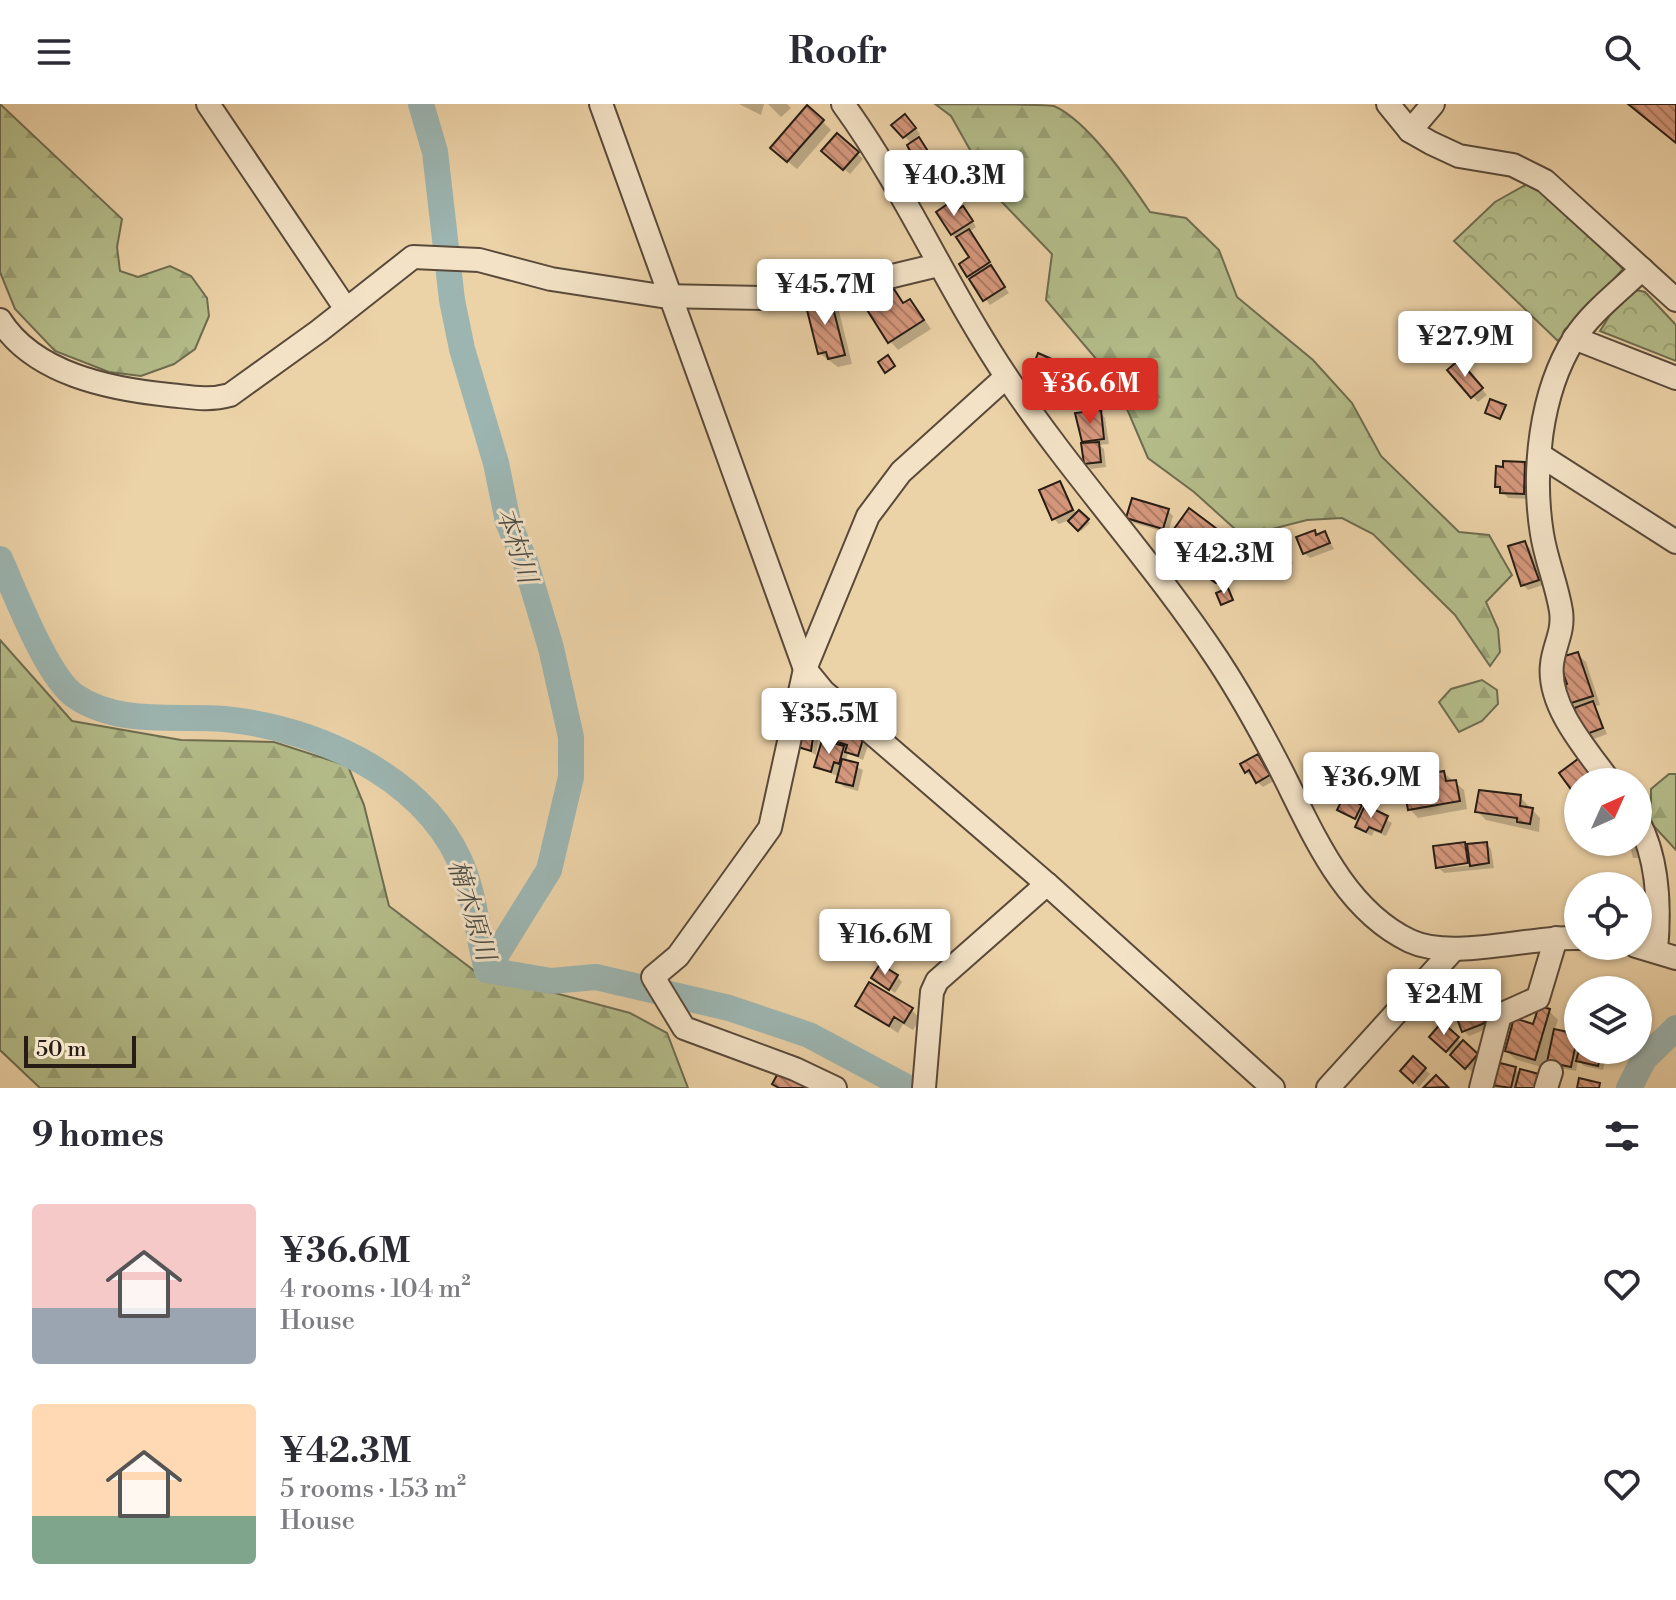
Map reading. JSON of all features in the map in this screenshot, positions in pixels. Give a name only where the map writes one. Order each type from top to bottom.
[{"type":"street","points":[[208,104],[346,309]]},
{"type":"street","points":[[601,104],[805,669],[823,691],[1047,884],[1273,1088]]},
{"type":"street","points":[[843,104],[881,157],[938,265],[1006,377],[1218,660],[1274,756],[1326,857],[1351,893],[1394,932],[1413,943],[1454,949],[1564,938]]},
{"type":"street","points":[[1388,104],[1410,131],[1459,156],[1513,165],[1545,181],[1676,300]]},
{"type":"street","points":[[1410,131],[1433,104]]},
{"type":"street","points":[[0,320],[31,354],[79,376],[120,390],[213,400],[230,395],[413,257],[479,260],[551,279],[670,296],[763,298],[876,280],[938,265]]},
{"type":"street","points":[[1600,768],[1583,746],[1552,684],[1552,662],[1563,625],[1542,536],[1537,488],[1553,387],[1574,338],[1642,269]]},
{"type":"street","points":[[1574,338],[1676,378]]},
{"type":"street","points":[[835,1088],[795,1069],[684,1028],[653,977],[678,956],[770,828],[805,669],[868,516],[901,472],[1006,377]]},
{"type":"street","points":[[1540,455],[1676,542]]},
{"type":"street","points":[[1650,856],[1660,907],[1656,952]]},
{"type":"street","points":[[925,1078],[932,992],[937,981],[1047,884]]},
{"type":"street","points":[[1481,1088],[1500,1015],[1538,998],[1564,944]]},
{"type":"street","points":[[1328,1088],[1454,949]]},
{"type":"green space","points":[[0,104],[122,219],[117,247],[120,271],[138,277],[170,266],[191,276],[207,298],[209,316],[195,349],[174,364],[141,376],[109,372],[55,351],[15,309],[0,272]]},
{"type":"green space","points":[[935,104],[1054,106],[1094,138],[1150,212],[1186,218],[1219,250],[1237,297],[1313,360],[1352,403],[1381,456],[1459,532],[1489,535],[1512,575],[1486,602],[1498,629],[1500,652],[1490,666],[1455,615],[1373,534],[1342,518],[1307,520],[1256,533],[1235,529],[1194,492],[1148,458],[1115,381],[1046,300],[1052,254],[996,196],[951,116]]},
{"type":"green space","points":[[1529,183],[1557,203],[1623,269],[1558,341],[1454,241],[1495,202]]},
{"type":"green space","points":[[1636,290],[1645,292],[1676,325],[1676,361],[1600,331],[1610,315]]},
{"type":"green space","points":[[0,640],[72,721],[181,740],[274,742],[348,766],[364,805],[389,906],[476,972],[630,1013],[667,1033],[688,1088],[40,1088],[0,1050]]},
{"type":"green space","points":[[1482,680],[1497,690],[1498,704],[1482,721],[1459,732],[1439,702],[1451,689]]},
{"type":"green space","points":[[1669,774],[1676,774],[1676,850],[1652,824],[1652,788]]},
{"type":"building","points":[[1628,104],[1676,104],[1676,143]]},
{"type":"building","points":[[807,105],[824,120],[787,162],[770,148]]},
{"type":"building","points":[[905,114],[916,128],[903,138],[891,125]]},
{"type":"building","points":[[837,133],[859,152],[843,170],[821,151]]},
{"type":"building","points":[[919,137],[936,164],[923,172],[919,165],[911,169],[903,156],[910,151],[907,145]]},
{"type":"building","points":[[952,201],[957,210],[963,206],[973,221],[951,235],[936,212]]},
{"type":"building","points":[[969,229],[990,262],[967,277],[959,264],[969,257],[956,237]]},
{"type":"building","points":[[991,265],[1005,287],[983,301],[969,279]]},
{"type":"building","points":[[892,286],[903,303],[910,299],[924,320],[888,343],[864,305]]},
{"type":"building","points":[[830,296],[845,355],[828,359],[826,352],[818,354],[805,302]]},
{"type":"building","points":[[1507,320],[1514,326],[1502,338],[1495,332]]},
{"type":"building","points":[[1038,353],[1077,370],[1071,385],[1032,369]]},
{"type":"building","points":[[888,355],[895,366],[885,373],[878,362]]},
{"type":"building","points":[[1459,360],[1483,388],[1471,398],[1447,370]]},
{"type":"building","points":[[1095,377],[1099,407],[1082,409],[1079,379]]},
{"type":"building","points":[[1060,384],[1072,389],[1065,406],[1053,401]]},
{"type":"building","points":[[1490,399],[1506,405],[1500,419],[1485,413]]},
{"type":"building","points":[[1101,410],[1104,439],[1082,442],[1075,413]]},
{"type":"building","points":[[1099,442],[1101,462],[1084,464],[1081,443]]},
{"type":"building","points":[[1503,461],[1525,462],[1524,494],[1500,493],[1500,487],[1495,487],[1496,466],[1503,467]]},
{"type":"building","points":[[1060,481],[1073,510],[1052,520],[1039,490]]},
{"type":"building","points":[[1132,498],[1169,509],[1163,529],[1126,518]]},
{"type":"building","points":[[1189,508],[1217,529],[1203,549],[1174,529]]},
{"type":"building","points":[[1079,510],[1089,519],[1078,531],[1068,521]]},
{"type":"building","points":[[1315,530],[1316,535],[1325,531],[1330,543],[1303,554],[1296,537]]},
{"type":"building","points":[[1218,535],[1235,554],[1228,563],[1208,547]]},
{"type":"building","points":[[1525,541],[1539,580],[1521,586],[1508,546]]},
{"type":"building","points":[[1283,545],[1289,558],[1272,565],[1266,551]]},
{"type":"building","points":[[1213,555],[1228,565],[1216,583],[1201,573]]},
{"type":"building","points":[[1228,588],[1233,600],[1221,605],[1216,593]]},
{"type":"building","points":[[1578,652],[1593,696],[1568,704],[1562,686],[1567,684],[1558,658]]},
{"type":"building","points":[[1593,701],[1603,728],[1584,735],[1574,708]]},
{"type":"building","points":[[811,709],[829,715],[823,733],[814,730],[811,751],[798,747]]},
{"type":"building","points":[[833,720],[851,726],[849,735],[863,739],[858,756],[845,752],[847,745],[827,739]]},
{"type":"building","points":[[822,740],[844,746],[839,764],[834,762],[831,772],[814,767]]},
{"type":"building","points":[[1258,754],[1270,775],[1256,783],[1249,770],[1245,773],[1240,764]]},
{"type":"building","points":[[1582,756],[1591,768],[1566,768]]},
{"type":"building","points":[[842,759],[858,763],[853,786],[836,782]]},
{"type":"building","points":[[1444,771],[1446,781],[1456,780],[1460,801],[1408,810],[1405,793],[1418,791],[1416,776]]},
{"type":"building","points":[[1479,790],[1521,795],[1520,806],[1533,808],[1530,824],[1517,822],[1517,818],[1475,812]]},
{"type":"building","points":[[1344,796],[1362,805],[1355,819],[1337,810]]},
{"type":"building","points":[[1365,805],[1388,816],[1381,832],[1369,827],[1366,832],[1355,827]]},
{"type":"building","points":[[1465,842],[1468,863],[1436,868],[1433,846]]},
{"type":"building","points":[[1487,842],[1489,863],[1470,866],[1467,844]]},
{"type":"building","points":[[880,964],[898,975],[889,990],[871,978]]},
{"type":"building","points":[[869,982],[913,1008],[904,1023],[894,1017],[889,1026],[855,1006]]},
{"type":"building","points":[[1539,1006],[1550,1009],[1535,1060],[1505,1051],[1514,1018],[1533,1024]]},
{"type":"building","points":[[1478,1007],[1485,1023],[1462,1032],[1456,1016]]},
{"type":"building","points":[[1442,1022],[1459,1037],[1446,1052],[1429,1037]]},
{"type":"building","points":[[1554,1029],[1564,1031],[1564,1064],[1572,1064],[1571,1067],[1547,1062]]},
{"type":"building","points":[[1463,1040],[1478,1054],[1465,1069],[1450,1055]]},
{"type":"building","points":[[1413,1056],[1426,1068],[1413,1083],[1400,1071]]},
{"type":"building","points":[[1496,1062],[1516,1067],[1511,1088],[1491,1085]]},
{"type":"building","points":[[781,1068],[815,1088],[779,1088],[772,1084]]},
{"type":"building","points":[[1520,1069],[1543,1075],[1540,1088],[1515,1088]]},
{"type":"building","points":[[1436,1075],[1448,1087],[1423,1088]]},
{"type":"building","points":[[1579,1078],[1600,1083],[1599,1088],[1577,1088]]},
{"type":"waterway","name":"本村川","points":[[421,104],[435,152],[452,300],[462,349],[496,463],[508,522],[525,561],[551,648],[571,737],[571,777],[549,870],[487,970]]},
{"type":"waterway","name":"楠木原川","points":[[0,559],[43,653],[64,686],[75,696],[110,712],[148,717],[224,719],[293,733],[360,760],[391,780],[418,803],[441,829],[459,859],[472,899],[487,970]]},
{"type":"waterway","name":"楠木原川","points":[[487,970],[551,981],[596,977],[729,1008],[809,1035],[908,1088]]},
{"type":"waterway","name":"楠木原川","points":[[1629,1088],[1644,1059],[1676,1028]]}]
